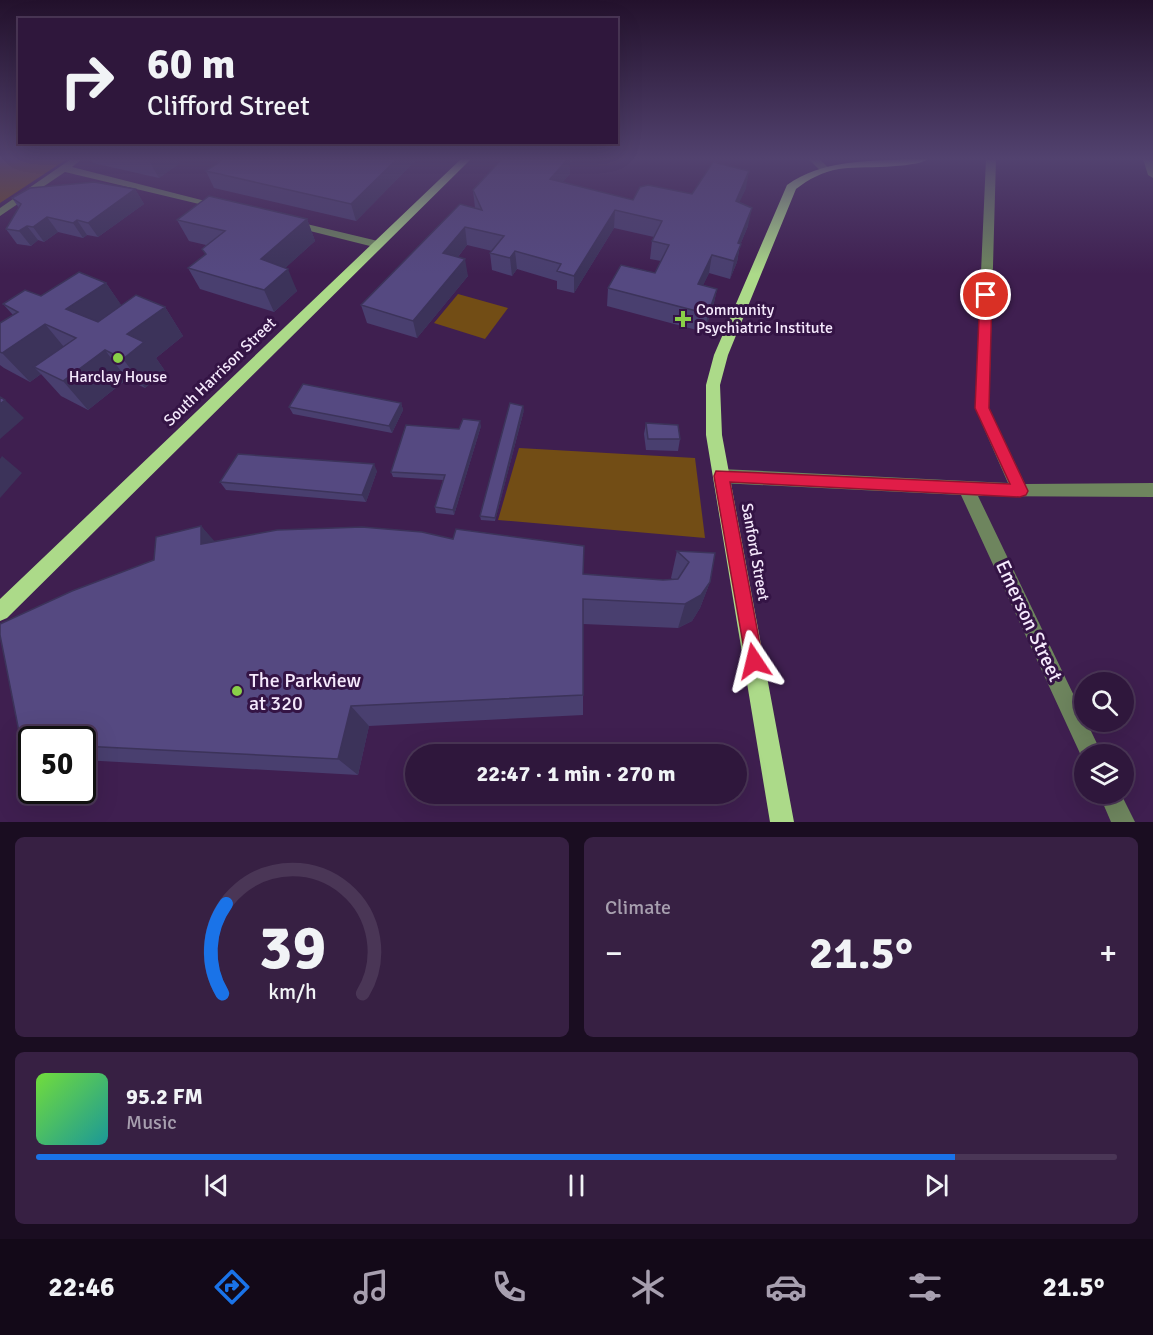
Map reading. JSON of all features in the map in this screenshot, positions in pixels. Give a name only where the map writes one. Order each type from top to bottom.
[{"type":"main road","name":"South Harrison Street","points":[[0,612],[426,197]]},
{"type":"main road","name":"Sanford Street","points":[[782,822],[714,435],[712,401],[713,385],[721,355],[787,197]]},
{"type":"street","points":[[0,213],[22,197]]},
{"type":"street","points":[[187,197],[228,207]]},
{"type":"street","points":[[990,197],[982,408],[1020,491]]},
{"type":"street","points":[[282,220],[378,244]]},
{"type":"street","points":[[722,476],[1020,491],[1153,490]]},
{"type":"street","name":"Emerson Street","points":[[966,488],[1086,744]]},
{"type":"street","points":[[1115,804],[1123,822]]},
{"type":"shaded area","points":[[0,197],[9,197],[0,203]]},
{"type":"shaded area","points":[[458,294],[508,308],[485,339],[434,323]]},
{"type":"shaded area","points":[[519,448],[695,458],[705,538],[498,520]]},
{"type":"building","points":[[123,197],[88,223],[77,220],[73,223],[47,217],[33,227],[27,226],[19,231],[6,229],[21,204],[12,198]]},
{"type":"building","points":[[207,197],[307,219],[261,259],[288,269],[264,290],[188,268],[206,254],[202,249],[225,231],[177,220]]},
{"type":"building","points":[[322,197],[358,197],[351,204]]},
{"type":"building","points":[[476,197],[623,197],[633,200],[634,197],[738,197],[736,201],[752,208],[738,243],[741,244],[734,261],[712,255],[698,284],[717,289],[708,314],[608,288],[621,265],[655,273],[669,245],[652,241],[662,221],[615,210],[574,276],[557,271],[561,264],[515,251],[510,258],[490,253],[504,236],[465,227],[443,253],[465,259],[413,321],[361,305],[460,204],[482,210]]},
{"type":"building","points":[[79,272],[106,283],[66,309],[98,322],[136,295],[165,307],[127,334],[144,342],[123,359],[105,350],[63,381],[34,367],[76,338],[45,324],[2,353],[0,352],[0,323],[18,312],[3,304],[25,290],[41,296]]},
{"type":"building","points":[[303,384],[401,403],[389,426],[289,407]]},
{"type":"building","points":[[510,403],[523,406],[495,518],[480,516]]},
{"type":"building","points":[[463,419],[480,421],[453,510],[435,507],[445,475],[391,472],[406,425],[459,429]]},
{"type":"building","points":[[646,423],[678,425],[680,439],[648,439]]},
{"type":"building","points":[[238,454],[374,464],[362,495],[220,482]]},
{"type":"building","points":[[201,526],[201,544],[277,530],[362,527],[422,532],[453,539],[456,529],[584,546],[583,574],[663,580],[678,579],[689,562],[677,551],[715,553],[710,582],[701,595],[685,604],[583,599],[583,695],[351,706],[338,759],[96,747],[96,726],[18,727],[0,635],[0,624],[72,591],[154,560],[156,537]]},
{"type":"place","name":"Community Psychiatric Institute","points":[[683,319]]},
{"type":"place","name":"Harclay House","points":[[118,358]]},
{"type":"place","name":"The Parkview at 320","points":[[237,691]]},
{"type":"route","points":[[754,661],[722,476],[1020,491],[982,408],[986,295]]}]
